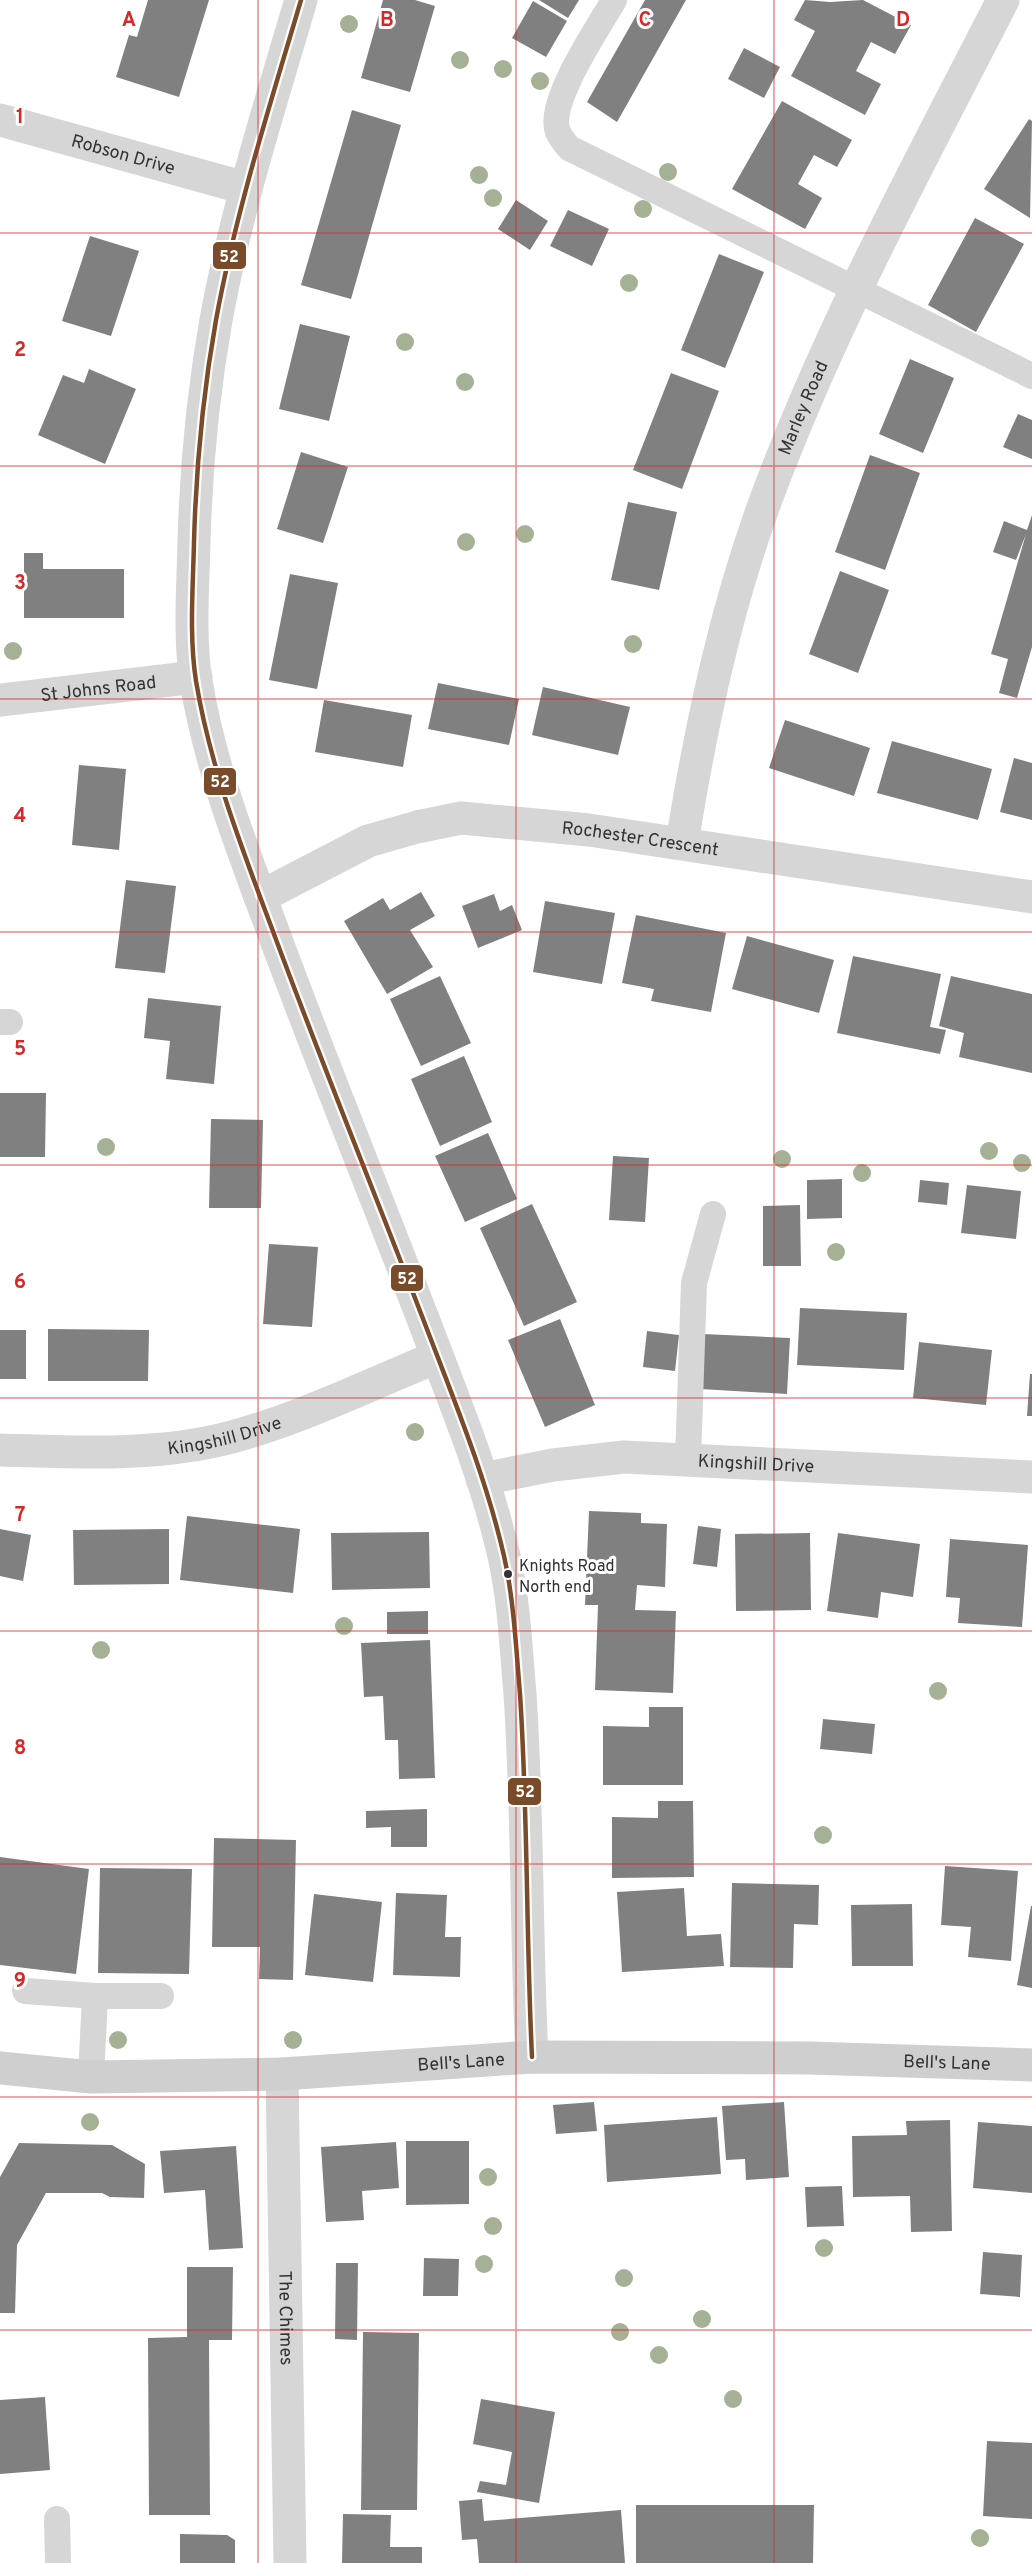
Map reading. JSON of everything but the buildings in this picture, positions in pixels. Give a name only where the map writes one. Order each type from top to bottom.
[{"type":"street","points":[[301,0],[245,188],[216,317],[196,469],[192,623],[196,676],[213,761],[260,897],[437,1357],[482,1479],[504,1557],[515,1628],[526,1814],[527,1952],[532,2057]]},
{"type":"street","name":"Marley Road","points":[[682,843],[697,750],[747,558],[767,496],[795,424],[856,290],[1003,0]]},
{"type":"street","name":"Robson Drive","points":[[0,120],[245,188]]},
{"type":"street","name":"St Johns Road","points":[[0,700],[196,676]]},
{"type":"street","name":"Rochester Crescent","points":[[260,897],[368,841],[417,827],[461,818],[590,830],[1032,897]]},
{"type":"street","name":"Kingshill Drive","points":[[0,1450],[120,1453],[170,1449],[228,1438],[317,1406],[437,1357]]},
{"type":"street","name":"Kingshill Drive","points":[[482,1479],[553,1465],[624,1457],[1032,1477]]},
{"type":"street","name":"Bell's Lane","points":[[0,2068],[91,2077],[282,2074],[532,2057],[809,2058],[1032,2065]]},
{"type":"street","name":"The Chimes","points":[[282,2074],[290,2563]]},
{"type":"lane","points":[[614,0],[563,88],[556,117],[558,131],[569,148],[1032,376]]},
{"type":"lane","points":[[688,1460],[694,1283],[713,1214]]},
{"type":"lane","points":[[25,1991],[95,1996],[161,1996]]},
{"type":"lane","points":[[91,2077],[95,1996]]},
{"type":"lane","points":[[57,2519],[58,2563]]},
{"type":"transit line","name":"52","points":[[301,0],[233,239],[211,347],[196,486],[192,612],[194,664],[209,744],[238,836],[458,1410],[497,1526],[510,1590],[523,1739],[532,2057]]},
{"type":"place","name":"Knights Road North end","points":[[508,1574]]}]
